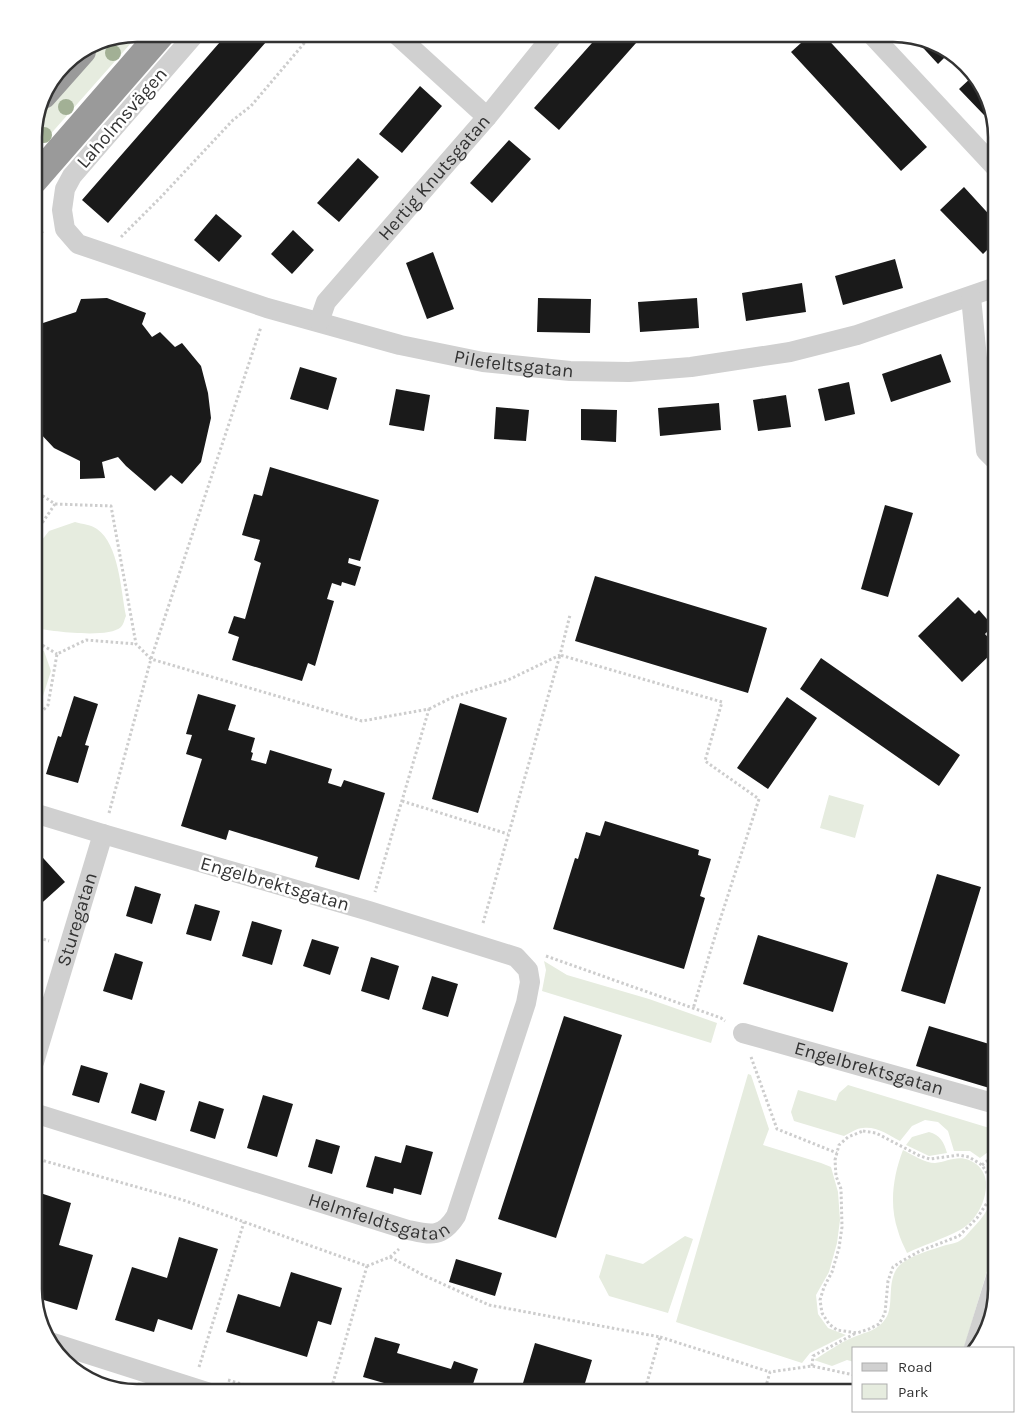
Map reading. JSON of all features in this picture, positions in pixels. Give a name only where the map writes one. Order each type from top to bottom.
[{"type":"highway","name":"Laholmsvägen","points":[[43,170],[154,43]]},
{"type":"street","name":"Laholmsvägen","points":[[62,210],[64,189],[72,176],[187,43]]},
{"type":"street","points":[[406,43],[487,117]]},
{"type":"street","name":"Hertig Knutsgatan","points":[[319,322],[326,302],[487,117],[547,43]]},
{"type":"street","points":[[879,43],[988,159]]},
{"type":"street","name":"Pilefeltsgatan","points":[[62,210],[65,229],[78,244],[267,308],[400,345],[483,362],[570,372],[629,372],[691,367],[790,352],[857,335],[988,290]]},
{"type":"street","points":[[971,297],[986,451],[988,453]]},
{"type":"street","name":"Engelbrektsgatan","points":[[42,816],[369,911],[516,957]]},
{"type":"street","name":"Sturegatan","points":[[42,1035],[103,834]]},
{"type":"street","name":"Helmfeldtsgatan","points":[[42,1116],[408,1230],[420,1233],[441,1232],[449,1226],[456,1216],[526,1003],[530,982],[528,970],[516,957]]},
{"type":"street","name":"Engelbrektsgatan","points":[[743,1033],[988,1102]]},
{"type":"street","points":[[60,1345],[183,1384]]},
{"type":"path","points":[[104,253],[161,197],[233,120],[251,106],[304,43]]},
{"type":"path","points":[[103,834],[151,659],[267,308]]},
{"type":"path","points":[[43,496],[55,504],[111,506],[136,644],[151,659],[362,721],[429,709],[453,697],[508,680],[560,655],[722,702],[705,762],[760,800],[693,1009]]},
{"type":"path","points":[[43,522],[55,504]]},
{"type":"path","points":[[477,945],[570,615]]},
{"type":"path","points":[[57,654],[86,640],[136,644]]},
{"type":"path","points":[[43,645],[57,654]]},
{"type":"path","points":[[43,709],[48,704],[57,654]]},
{"type":"path","points":[[369,911],[429,709]]},
{"type":"path","points":[[402,801],[508,834]]},
{"type":"path","points":[[516,957],[519,947],[721,1018],[743,1033],[777,1129],[836,1153]]},
{"type":"path","points":[[857,1333],[837,1330],[829,1324],[822,1313],[820,1300],[832,1272],[839,1248],[842,1227],[841,1189],[836,1176],[835,1160],[839,1145],[848,1137],[863,1131],[876,1133],[920,1156],[930,1159],[959,1155],[969,1157],[982,1165],[988,1175]]},
{"type":"path","points":[[42,1160],[183,1200],[367,1266],[390,1257],[420,1233]]},
{"type":"path","points":[[982,1165],[988,1160]]},
{"type":"path","points":[[812,1366],[813,1356],[879,1324],[885,1313],[888,1281],[893,1267],[920,1251],[959,1236],[977,1218],[988,1202]]},
{"type":"path","points":[[204,1384],[244,1222]]},
{"type":"path","points":[[390,1257],[423,1275],[489,1305],[660,1337],[770,1372],[812,1366],[852,1375]]},
{"type":"path","points":[[333,1384],[367,1266]]},
{"type":"path","points":[[647,1384],[660,1337]]},
{"type":"path","points":[[767,1384],[770,1372]]},
{"type":"green space","points":[[131,43],[43,143],[44,119],[48,108],[97,51],[119,44]]},
{"type":"green space","points":[[75,522],[97,529],[104,536],[110,545],[118,569],[126,616],[121,627],[104,633],[43,629],[43,539],[49,531]]},
{"type":"green space","points":[[43,651],[51,671],[43,697]]},
{"type":"green space","points":[[829,795],[864,805],[855,838],[820,828]]},
{"type":"green space","points":[[544,961],[567,975],[649,999],[717,1023],[711,1043],[542,991],[546,970]]},
{"type":"green space","points":[[748,1074],[751,1075],[769,1129],[763,1145],[831,1167],[838,1192],[840,1220],[837,1243],[829,1272],[816,1295],[818,1314],[828,1328],[846,1335],[810,1353],[802,1363],[676,1322]]},
{"type":"green space","points":[[848,1085],[988,1128],[988,1152],[980,1158],[970,1151],[954,1151],[948,1131],[938,1122],[925,1120],[912,1126],[900,1141],[873,1128],[858,1129],[844,1136],[794,1121],[791,1112],[798,1090],[836,1101],[839,1093]]},
{"type":"green space","points":[[929,1132],[941,1140],[947,1153],[929,1156],[906,1145],[912,1137]]},
{"type":"green space","points":[[903,1150],[931,1163],[956,1158],[969,1160],[981,1169],[986,1182],[985,1196],[979,1210],[966,1226],[907,1253],[895,1221],[893,1201],[893,1190]]},
{"type":"green space","points":[[988,1208],[988,1268],[964,1347],[852,1347],[852,1361],[847,1360],[832,1366],[814,1360],[844,1342],[876,1328],[883,1322],[889,1313],[893,1277],[901,1264],[917,1255],[958,1242],[979,1222]]},
{"type":"green space","points":[[685,1236],[693,1239],[668,1313],[609,1296],[599,1277],[606,1254],[643,1264]]},
{"type":"building","points":[[219,43],[265,43],[108,223],[82,200]]},
{"type":"building","points":[[592,43],[636,43],[559,130],[534,108]]},
{"type":"building","points":[[801,43],[831,43],[927,147],[901,171],[791,52]]},
{"type":"building","points":[[923,48],[944,58],[938,64]]},
{"type":"building","points":[[969,80],[980,101],[984,115],[959,89]]},
{"type":"building","points":[[420,86],[442,106],[402,153],[379,134]]},
{"type":"building","points":[[509,140],[531,159],[492,203],[470,183]]},
{"type":"building","points":[[358,158],[379,177],[339,222],[317,203]]},
{"type":"building","points":[[964,187],[988,213],[988,249],[983,254],[940,210]]},
{"type":"building","points":[[216,214],[242,236],[219,262],[194,240]]},
{"type":"building","points":[[293,230],[314,250],[292,274],[271,254]]},
{"type":"building","points":[[433,252],[454,309],[427,319],[406,263]]},
{"type":"building","points":[[895,259],[903,288],[843,305],[835,276]]},
{"type":"building","points":[[802,283],[806,312],[746,321],[742,293]]},
{"type":"building","points":[[107,298],[146,313],[142,324],[152,337],[160,332],[175,347],[182,343],[201,366],[208,393],[211,418],[201,462],[182,484],[171,475],[155,491],[118,457],[102,462],[105,478],[80,479],[80,461],[54,448],[43,436],[43,322],[76,312],[81,299]]},
{"type":"building","points":[[538,298],[591,299],[590,333],[537,332]]},
{"type":"building","points":[[697,298],[699,328],[640,332],[638,302]]},
{"type":"building","points":[[941,354],[951,382],[891,402],[882,374]]},
{"type":"building","points":[[300,367],[337,378],[328,410],[290,399]]},
{"type":"building","points":[[849,382],[855,414],[825,421],[818,389]]},
{"type":"building","points":[[396,389],[430,395],[424,431],[389,425]]},
{"type":"building","points":[[786,395],[791,427],[758,431],[753,400]]},
{"type":"building","points":[[719,403],[721,430],[660,436],[658,408]]},
{"type":"building","points":[[496,407],[529,410],[526,441],[494,439]]},
{"type":"building","points":[[581,409],[617,410],[616,442],[581,440]]},
{"type":"building","points":[[270,467],[379,500],[360,561],[349,558],[348,563],[361,567],[355,586],[342,582],[341,586],[332,583],[327,599],[334,601],[315,666],[308,663],[302,681],[232,660],[239,637],[228,633],[234,616],[245,619],[261,563],[254,560],[260,540],[242,535],[254,494],[262,496]]},
{"type":"building","points":[[885,505],[913,513],[888,597],[861,589]]},
{"type":"building","points":[[595,576],[767,628],[748,693],[575,641]]},
{"type":"building","points":[[958,597],[975,614],[979,610],[988,620],[988,631],[985,634],[988,637],[988,657],[962,682],[918,636]]},
{"type":"building","points":[[821,658],[960,755],[939,786],[800,689]]},
{"type":"building","points":[[198,694],[236,705],[228,730],[255,738],[251,760],[266,764],[270,750],[332,769],[328,783],[341,787],[344,780],[385,793],[359,880],[315,867],[318,857],[229,830],[226,840],[181,826],[202,759],[186,754],[192,735],[186,734]]},
{"type":"building","points":[[74,696],[98,704],[85,745],[89,746],[78,783],[46,774],[58,736],[61,737]]},
{"type":"building","points":[[787,697],[817,718],[768,789],[737,768]]},
{"type":"building","points":[[460,703],[507,718],[478,813],[432,799]]},
{"type":"building","points":[[605,821],[699,850],[698,855],[711,859],[700,896],[705,898],[684,969],[553,929],[575,858],[578,859],[586,832],[600,836]]},
{"type":"building","points":[[42,857],[65,882],[42,902]]},
{"type":"building","points":[[937,874],[981,887],[945,1004],[901,991]]},
{"type":"building","points":[[135,886],[161,894],[152,924],[126,916]]},
{"type":"building","points":[[195,904],[220,911],[211,941],[186,934]]},
{"type":"building","points":[[252,921],[282,930],[272,965],[242,956]]},
{"type":"building","points":[[758,935],[848,963],[833,1012],[743,984]]},
{"type":"building","points":[[312,939],[339,947],[330,975],[303,966]]},
{"type":"building","points":[[115,953],[143,962],[132,1000],[103,991]]},
{"type":"building","points":[[371,957],[399,966],[389,1000],[361,991]]},
{"type":"building","points":[[432,976],[458,984],[448,1017],[422,1009]]},
{"type":"building","points":[[564,1016],[622,1035],[556,1238],[498,1219]]},
{"type":"building","points":[[929,1026],[988,1044],[988,1088],[916,1066]]},
{"type":"building","points":[[81,1065],[108,1073],[99,1103],[72,1095]]},
{"type":"building","points":[[140,1083],[165,1091],[156,1121],[131,1113]]},
{"type":"building","points":[[263,1095],[293,1104],[277,1157],[247,1148]]},
{"type":"building","points":[[199,1101],[224,1109],[215,1139],[190,1131]]},
{"type":"building","points":[[316,1139],[340,1146],[332,1174],[308,1167]]},
{"type":"building","points":[[406,1145],[433,1152],[421,1195],[394,1188],[393,1194],[366,1187],[375,1156],[401,1163]]},
{"type":"building","points":[[42,1194],[71,1203],[59,1245],[93,1255],[77,1310],[43,1300]]},
{"type":"building","points":[[179,1237],[218,1249],[192,1330],[158,1319],[154,1332],[115,1320],[132,1267],[167,1278]]},
{"type":"building","points":[[456,1259],[502,1273],[495,1296],[449,1282]]},
{"type":"building","points":[[291,1272],[342,1288],[331,1325],[318,1321],[307,1357],[226,1332],[238,1294],[280,1307]]},
{"type":"building","points":[[375,1337],[400,1344],[397,1353],[451,1369],[454,1361],[478,1369],[473,1384],[388,1384],[363,1377]]},
{"type":"building","points":[[535,1343],[592,1360],[585,1384],[523,1383]]}]
